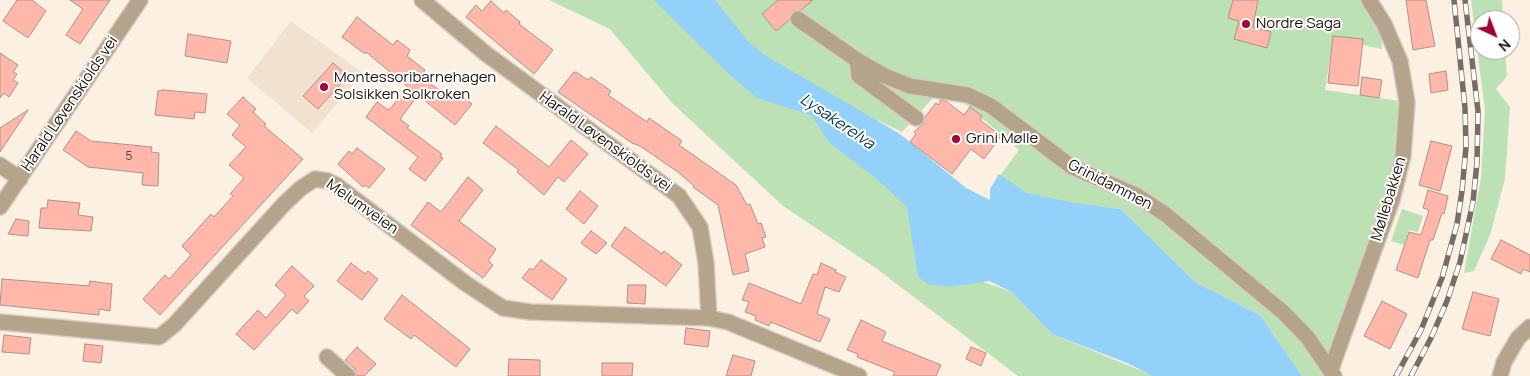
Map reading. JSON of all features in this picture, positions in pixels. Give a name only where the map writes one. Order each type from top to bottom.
[{"type":"street","name":"Harald Løvenskiolds vei","points":[[0,207],[140,0]]},
{"type":"street","name":"Harald Løvenskiolds vei","points":[[422,0],[484,53],[678,196],[700,227],[706,263],[708,318]]},
{"type":"street","name":"Møllebakken","points":[[1333,373],[1392,200],[1403,156],[1407,102],[1400,61],[1384,24],[1369,0]]},
{"type":"street","name":"Grinidammen","points":[[798,19],[857,60],[885,76],[910,86],[968,94],[991,106],[1072,167],[1136,195],[1165,214],[1272,301],[1308,338],[1333,373]]},
{"type":"street","points":[[857,60],[859,76],[916,118]]},
{"type":"street","points":[[0,165],[20,178]]},
{"type":"street","name":"Melumveien","points":[[0,322],[160,337],[174,326],[284,204],[301,188],[315,179],[328,181],[336,185],[487,299],[504,308],[531,312],[708,318]]},
{"type":"street","points":[[708,318],[728,322],[859,376]]},
{"type":"street","points":[[1500,376],[1504,362],[1518,338],[1530,327]]},
{"type":"street","points":[[327,357],[348,376]]},
{"type":"shaded area","points":[[291,21],[363,73],[312,133],[247,78]]},
{"type":"green space","points":[[549,0],[1363,0],[1381,35],[1382,49],[1333,39],[1325,90],[1407,102],[1403,156],[1334,376],[1302,376],[1260,315],[1195,282],[1121,209],[1055,201],[1027,193],[1000,176],[1019,150],[947,88],[932,99],[902,132],[877,120],[914,180],[928,284],[981,281],[1012,292],[1052,334],[1154,376],[1018,376],[877,269],[783,206],[672,103],[610,29]]},
{"type":"green space","points":[[1471,0],[1502,0],[1502,10],[1472,10]]},
{"type":"green space","points":[[1479,60],[1506,60],[1507,76],[1496,89],[1510,107],[1505,179],[1490,235],[1474,271],[1464,273],[1481,178],[1485,111]]},
{"type":"green space","points":[[1402,209],[1423,216],[1418,232],[1409,230],[1404,245],[1391,241]]},
{"type":"water","name":"Lysakerelva","points":[[654,0],[715,0],[747,40],[763,54],[900,134],[966,188],[990,200],[990,189],[999,174],[1027,193],[1074,203],[1121,209],[1195,282],[1260,315],[1302,376],[1153,376],[1127,363],[1052,334],[1012,292],[989,281],[947,287],[928,284],[918,277],[907,207],[878,180],[830,143],[811,115],[757,98],[730,75]]},
{"type":"building","points":[[17,0],[32,0],[46,11],[28,38],[3,21]]},
{"type":"building","points":[[70,0],[110,0],[80,44],[66,35],[83,9]]},
{"type":"building","points":[[778,0],[813,0],[801,10],[794,11],[789,20],[776,31],[762,14]]},
{"type":"building","name":"Nordre Saga","points":[[1233,0],[1258,0],[1253,27],[1271,32],[1267,48],[1234,39],[1239,21],[1228,18]]},
{"type":"building","points":[[1406,0],[1426,0],[1435,46],[1413,50]]},
{"type":"building","points":[[491,1],[504,13],[506,10],[520,22],[519,24],[553,50],[534,74],[466,17],[476,5],[482,11]]},
{"type":"building","points":[[357,17],[393,45],[397,40],[410,50],[407,56],[425,70],[421,76],[444,94],[448,88],[456,94],[458,92],[472,104],[455,125],[418,95],[400,119],[409,126],[407,128],[442,154],[440,157],[443,158],[425,181],[409,169],[418,157],[366,117],[377,102],[388,110],[390,109],[408,87],[366,52],[365,54],[342,37]]},
{"type":"building","points":[[188,34],[231,41],[227,63],[185,56]]},
{"type":"building","points":[[1333,36],[1363,39],[1358,86],[1328,83]]},
{"type":"building","points":[[0,53],[18,65],[13,72],[17,74],[13,80],[18,83],[9,97],[4,93],[0,98]]},
{"type":"building","points":[[333,63],[348,76],[318,109],[303,96]]},
{"type":"building","points":[[1446,71],[1448,90],[1431,93],[1429,74]]},
{"type":"building","points":[[576,72],[588,80],[591,77],[611,91],[608,95],[647,122],[649,118],[682,141],[679,145],[736,185],[747,205],[750,204],[758,224],[761,223],[766,237],[762,238],[765,247],[745,254],[749,271],[733,275],[718,205],[693,187],[678,172],[558,92],[573,73]]},
{"type":"building","points":[[1362,77],[1382,80],[1379,98],[1360,95]]},
{"type":"building","points":[[158,91],[207,94],[205,113],[195,112],[194,119],[155,115]]},
{"type":"building","points":[[243,97],[256,109],[253,112],[266,124],[264,126],[303,159],[160,315],[143,299],[165,275],[169,279],[191,255],[182,246],[211,214],[214,217],[233,196],[230,194],[244,178],[229,165],[246,147],[232,135],[240,125],[227,114]]},
{"type":"building","name":"Grini Mølle","points":[[941,100],[946,101],[964,115],[970,107],[982,116],[980,120],[1001,136],[984,159],[971,149],[952,174],[910,142],[916,134],[914,132],[923,124],[925,117],[936,103],[938,105]]},
{"type":"building","points":[[28,110],[0,152],[0,128]]},
{"type":"building","points":[[496,126],[549,167],[571,140],[588,154],[564,182],[558,177],[544,195],[517,172],[519,170],[483,143]]},
{"type":"building","points":[[76,131],[91,141],[152,147],[151,152],[159,153],[158,186],[142,185],[143,173],[88,167],[63,150]]},
{"type":"building","points":[[1431,141],[1452,146],[1440,191],[1419,185]]},
{"type":"building","points":[[357,148],[385,169],[369,188],[365,185],[363,187],[338,164],[349,151],[352,154]]},
{"type":"building","points":[[468,177],[483,190],[459,221],[496,249],[488,261],[493,265],[483,278],[411,225],[428,202],[441,212]]},
{"type":"building","points":[[1428,190],[1448,196],[1444,214],[1442,213],[1433,240],[1430,240],[1418,278],[1396,270],[1409,232],[1421,235],[1429,210],[1423,208]]},
{"type":"building","points":[[580,191],[598,206],[584,224],[566,209]]},
{"type":"building","points":[[48,200],[80,203],[78,215],[93,217],[91,231],[39,228],[41,208],[47,208]]},
{"type":"building","points":[[16,219],[29,221],[28,236],[8,234]]},
{"type":"building","points":[[625,227],[662,254],[664,251],[682,265],[666,286],[611,246]]},
{"type":"building","points":[[591,231],[607,243],[596,254],[581,243]]},
{"type":"building","points":[[1501,240],[1530,255],[1530,272],[1523,269],[1521,274],[1491,259]]},
{"type":"building","points":[[541,260],[567,279],[552,300],[522,278],[530,268],[533,270]]},
{"type":"building","points":[[351,263],[365,274],[368,271],[378,279],[362,300],[337,281]]},
{"type":"building","points":[[821,263],[846,277],[839,292],[825,287],[817,314],[830,319],[820,342],[771,322],[769,326],[755,320],[756,316],[745,312],[749,302],[742,300],[749,283],[801,304],[813,274],[817,275]]},
{"type":"building","points":[[292,266],[314,286],[304,296],[309,301],[297,314],[292,309],[254,350],[236,334],[258,310],[266,318],[286,295],[275,285]]},
{"type":"building","points":[[2,279],[89,286],[90,281],[112,284],[110,311],[99,309],[99,315],[0,305]]},
{"type":"building","points":[[628,285],[646,285],[645,304],[627,303]]},
{"type":"building","points":[[1473,292],[1499,299],[1490,336],[1462,329]]},
{"type":"building","points":[[402,295],[470,349],[456,367],[414,335],[411,339],[384,319]]},
{"type":"building","points":[[1382,301],[1407,314],[1390,349],[1364,336]]},
{"type":"building","points":[[861,320],[886,332],[882,341],[941,365],[936,376],[893,376],[895,372],[857,357],[858,354],[847,350]]},
{"type":"building","points":[[686,328],[710,331],[708,347],[684,344]]},
{"type":"building","points":[[4,335],[31,338],[29,354],[2,352]]},
{"type":"building","points":[[85,344],[103,346],[101,363],[83,361]]},
{"type":"building","points":[[357,347],[376,364],[364,376],[357,376],[355,369],[345,360]]},
{"type":"building","points":[[971,347],[986,353],[981,366],[966,359]]},
{"type":"building","points":[[733,355],[755,361],[751,376],[726,376]]},
{"type":"building","points":[[509,359],[540,360],[540,376],[508,376]]},
{"type":"building","points":[[602,363],[633,363],[632,376],[602,376]]},
{"type":"railway","points":[[1396,376],[1421,330],[1442,278],[1457,224],[1466,147],[1465,108],[1454,0]]},
{"type":"railway","points":[[1411,376],[1431,338],[1447,301],[1460,262],[1473,202],[1477,162],[1478,111],[1465,0]]},
{"type":"place","name":"Nordre Saga","points":[[1246,24]]},
{"type":"place","name":"Montessoribarnehagen Solsikken Solkroken","points":[[324,87]]},
{"type":"place","name":"Grini Mølle","points":[[956,139]]}]
